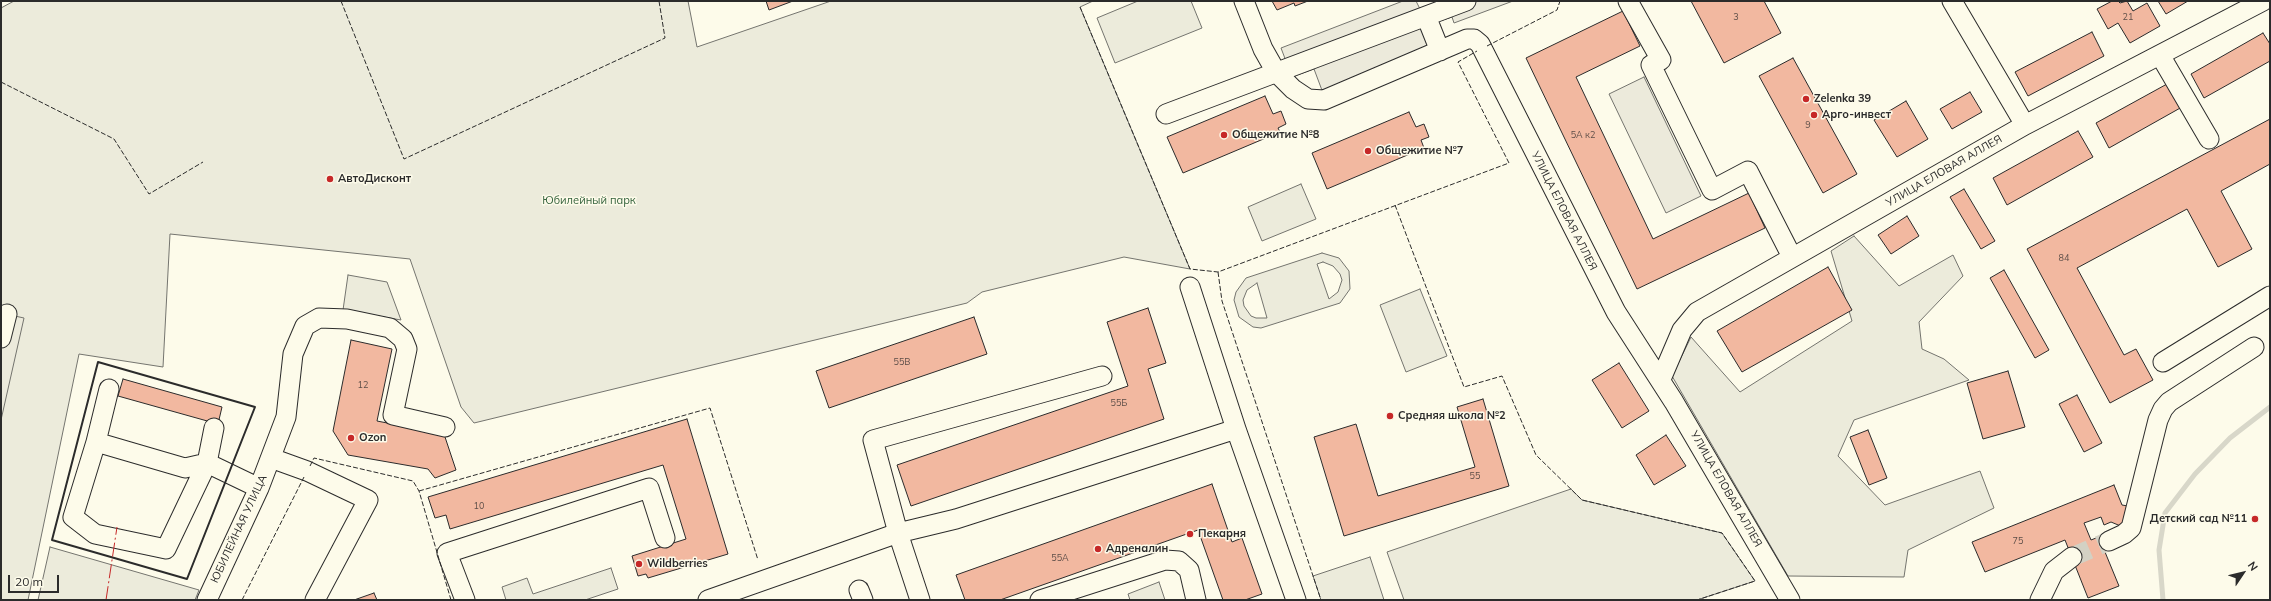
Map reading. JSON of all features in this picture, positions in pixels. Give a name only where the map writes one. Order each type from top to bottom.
[{"type":"street","points":[[1244,1],[1263,49],[1276,72],[1293,89],[1308,99],[1324,100],[1440,51],[1426,16]]},
{"type":"street","points":[[1166,114],[1466,1]]},
{"type":"street","points":[[1628,1],[1661,60],[1651,65],[1712,190],[1748,171],[1792,257]]},
{"type":"street","points":[[1952,1],[2025,125]]},
{"type":"street","name":"УЛИЦА ЕЛОВАЯ АЛЛЕЯ","points":[[1661,379],[1682,330],[1697,312],[2025,125],[2263,1]]},
{"type":"street","name":"УЛИЦА ЕЛОВАЯ АЛЛЕЯ","points":[[1440,51],[1474,38],[1480,44],[1616,312],[1661,379],[1790,600]]},
{"type":"street","points":[[2160,54],[2209,138]]},
{"type":"street","points":[[1190,287],[1236,429],[1296,600]]},
{"type":"street","points":[[2163,362],[2270,296]]},
{"type":"street","points":[[1,338],[7,314]]},
{"type":"street","name":"ЮБИЛЕЙНАЯ УЛИЦА","points":[[207,600],[259,488],[286,417],[293,354],[305,326],[319,318],[347,319],[390,328],[403,339],[407,349],[394,415],[444,427]]},
{"type":"street","points":[[2108,541],[2124,534],[2131,528],[2158,420],[2163,409],[2170,402],[2254,347]]},
{"type":"street","points":[[920,600],[898,534],[873,440],[1102,376]]},
{"type":"street","points":[[109,389],[96,442],[73,517],[95,534],[166,549],[207,463],[214,428]]},
{"type":"street","points":[[708,600],[898,534],[956,519],[1236,429]]},
{"type":"street","points":[[96,442],[185,468],[207,463],[259,488]]},
{"type":"street","points":[[271,458],[307,472],[368,500],[315,600]]},
{"type":"street","points":[[465,600],[447,553],[648,488],[665,538]]},
{"type":"street","points":[[2040,600],[2054,570],[2072,557]]},
{"type":"street","points":[[1040,600],[1165,560],[1179,561],[1189,570],[1196,600]]},
{"type":"green space","name":"Юбилейный парк","points":[[14,1],[688,1],[697,47],[831,1],[1093,1],[1080,7],[1190,269],[1124,257],[982,292],[967,303],[474,423],[461,407],[410,259],[170,234],[163,367],[79,354],[28,600],[1,600],[1,8]]},
{"type":"green space","points":[[1138,1],[1191,1],[1202,28],[1115,63],[1097,18]]},
{"type":"green space","points":[[1301,184],[1316,219],[1262,241],[1248,207]]},
{"type":"green space","points":[[1854,236],[1899,286],[1953,255],[1963,276],[1919,322],[1922,349],[1944,359],[1969,380],[1854,420],[1838,456],[1885,505],[1980,471],[1994,508],[1908,550],[1904,577],[1788,576],[1672,376],[1691,337],[1740,392],[1852,321],[1831,251]]},
{"type":"green space","points":[[1322,253],[1339,258],[1349,271],[1350,289],[1340,303],[1261,328],[1253,327],[1239,317],[1234,300],[1236,292],[1246,278]],"holes":[[[1323,262],[1333,266],[1340,274],[1342,280],[1338,292],[1329,299],[1317,264]],[[1257,283],[1267,318],[1256,318],[1251,316],[1244,306],[1243,300],[1247,290]]]},
{"type":"green space","points":[[348,275],[387,282],[401,320],[343,310]]},
{"type":"green space","points":[[1420,289],[1447,356],[1406,372],[1380,305]]},
{"type":"green space","points":[[1571,489],[1582,500],[1722,533],[1755,581],[1697,600],[1404,600],[1387,552]]},
{"type":"green space","points":[[50,547],[199,590],[195,600],[38,600]]},
{"type":"green space","points":[[1370,557],[1384,600],[1321,600],[1313,576]]},
{"type":"green space","points":[[611,568],[618,589],[585,600],[506,600],[502,587],[527,578],[533,594]]},
{"type":"green space","points":[[1159,582],[1165,600],[1130,600],[1128,594]]},
{"type":"shaded area","points":[[1403,1],[1416,1],[1420,9],[1442,1],[1513,1],[1454,23],[1452,17],[1437,22],[1446,46],[1323,93],[1314,69],[1292,77],[1281,48]]},
{"type":"shaded area","points":[[1644,77],[1701,196],[1666,213],[1609,94]]},
{"type":"shaded area","points":[[1,313],[24,318],[1,420]]},
{"type":"building","points":[[766,1],[793,1],[769,10]]},
{"type":"building","points":[[1272,1],[1308,1],[1295,6],[1294,3],[1277,10]]},
{"type":"building","points":[[1691,1],[1764,1],[1781,33],[1724,63]]},
{"type":"building","points":[[2112,1],[2118,1],[2120,3],[2127,1],[2133,11],[2147,3],[2160,26],[2130,43],[2118,23],[2108,29],[2097,9]]},
{"type":"building","points":[[2158,1],[2188,1],[2166,14]]},
{"type":"building","points":[[1623,11],[1640,46],[1576,77],[1653,239],[1749,193],[1765,228],[1637,289],[1526,58]]},
{"type":"building","points":[[2092,32],[2104,56],[2028,96],[2015,72]]},
{"type":"building","points":[[2263,33],[2270,44],[2270,61],[2204,98],[2191,74]]},
{"type":"building","points":[[1793,58],[1857,174],[1823,193],[1759,76]]},
{"type":"building","points":[[2167,84],[2182,107],[2109,148],[2096,123]]},
{"type":"building","points":[[1970,92],[1982,112],[1952,129],[1940,109]]},
{"type":"building","name":"Общежитие №8","points":[[1265,96],[1273,114],[1281,111],[1286,124],[1278,128],[1280,132],[1183,173],[1167,137]]},
{"type":"building","points":[[1906,101],[1928,139],[1897,157],[1874,120]]},
{"type":"building","name":"Общежитие №7","points":[[1409,112],[1416,127],[1424,124],[1429,137],[1421,140],[1424,148],[1327,189],[1312,153]]},
{"type":"building","points":[[2270,119],[2270,164],[2221,191],[2252,249],[2218,267],[2187,209],[2077,268],[2124,355],[2136,349],[2153,380],[2110,403],[2027,249]]},
{"type":"building","points":[[2078,131],[2093,157],[2007,205],[1993,178]]},
{"type":"building","points":[[1964,189],[1995,241],[1981,249],[1950,197]]},
{"type":"building","points":[[1907,216],[1919,236],[1891,254],[1878,235]]},
{"type":"building","points":[[1828,267],[1852,310],[1742,372],[1717,331]]},
{"type":"building","points":[[2004,270],[2049,350],[2035,358],[1990,278]]},
{"type":"building","points":[[1148,308],[1166,363],[1148,369],[1164,419],[911,506],[897,465],[1128,386],[1107,322]]},
{"type":"building","points":[[974,317],[987,354],[829,408],[816,371]]},
{"type":"building","points":[[351,340],[392,349],[377,421],[444,434],[456,470],[435,478],[428,469],[348,455],[333,431]]},
{"type":"building","points":[[1619,363],[1649,411],[1622,428],[1592,380]]},
{"type":"building","points":[[2008,371],[2025,427],[1983,439],[1967,383]]},
{"type":"building","points":[[123,379],[222,407],[218,424],[118,396]]},
{"type":"building","points":[[2077,395],[2102,443],[2084,452],[2059,404]]},
{"type":"building","points":[[1483,399],[1509,486],[1344,536],[1314,437],[1356,424],[1378,496],[1475,467],[1457,407]]},
{"type":"building","points":[[687,419],[728,554],[648,578],[646,574],[638,576],[632,556],[686,539],[663,465],[450,529],[446,515],[435,518],[428,497]]},
{"type":"building","points":[[1868,430],[1887,478],[1869,485],[1850,437]]},
{"type":"building","points":[[1666,435],[1686,466],[1654,485],[1636,455]]},
{"type":"building","points":[[1212,484],[1232,542],[1242,538],[1262,594],[1245,600],[1223,600],[1198,530],[1000,600],[965,600],[956,575]]},
{"type":"building","points":[[2114,485],[2122,505],[2128,506],[2123,527],[2111,522],[2104,525],[2101,517],[2084,523],[2091,540],[2106,534],[2112,549],[2105,552],[2119,586],[2088,598],[2065,540],[1985,572],[1972,542]]},
{"type":"building","points":[[374,593],[377,600],[354,600]]},
{"type":"waterway","points":[[2163,600],[2159,550],[2165,513],[2195,474],[2230,438],[2270,407]]},
{"type":"tunnel","points":[[2072,557],[2109,541]]},
{"type":"fence","points":[[341,1],[404,159],[665,38],[659,1]]},
{"type":"fence","points":[[1487,46],[1557,10],[1560,1]]},
{"type":"fence","points":[[1080,7],[1190,269],[1218,272],[1509,163],[1458,62],[1477,51]]},
{"type":"fence","points":[[1,82],[114,139],[149,194],[203,162]]},
{"type":"fence","points":[[1395,205],[1464,387],[1502,376],[1536,455],[1582,500],[1722,533],[1755,581],[1697,600]]},
{"type":"fence","points":[[1218,272],[1222,301],[1321,600]]},
{"type":"fence","points":[[419,491],[710,408],[758,560]]},
{"type":"fence","points":[[310,466],[314,458],[413,481],[419,491],[451,600]]},
{"type":"fence","points":[[242,600],[304,477]]},
{"type":"wall","points":[[98,362],[255,407],[187,579],[52,540],[98,362]]},
{"type":"power","points":[[106,600],[117,527]]},
{"type":"place","name":"Zelenka 39","points":[[1806,99]]},
{"type":"place","name":"Арго-инвест","points":[[1814,115]]},
{"type":"place","name":"Общежитие №8","points":[[1224,135]]},
{"type":"place","name":"Общежитие №7","points":[[1368,151]]},
{"type":"place","name":"АвтоДисконт","points":[[330,179]]},
{"type":"place","name":"Средняя школа №2","points":[[1390,416]]},
{"type":"place","name":"Ozon","points":[[351,438]]},
{"type":"place","name":"Детский сад №11","points":[[2255,519]]},
{"type":"place","name":"Пекарня","points":[[1190,534]]},
{"type":"place","name":"Адреналин","points":[[1098,549]]},
{"type":"place","name":"Wildberries","points":[[639,564]]}]
